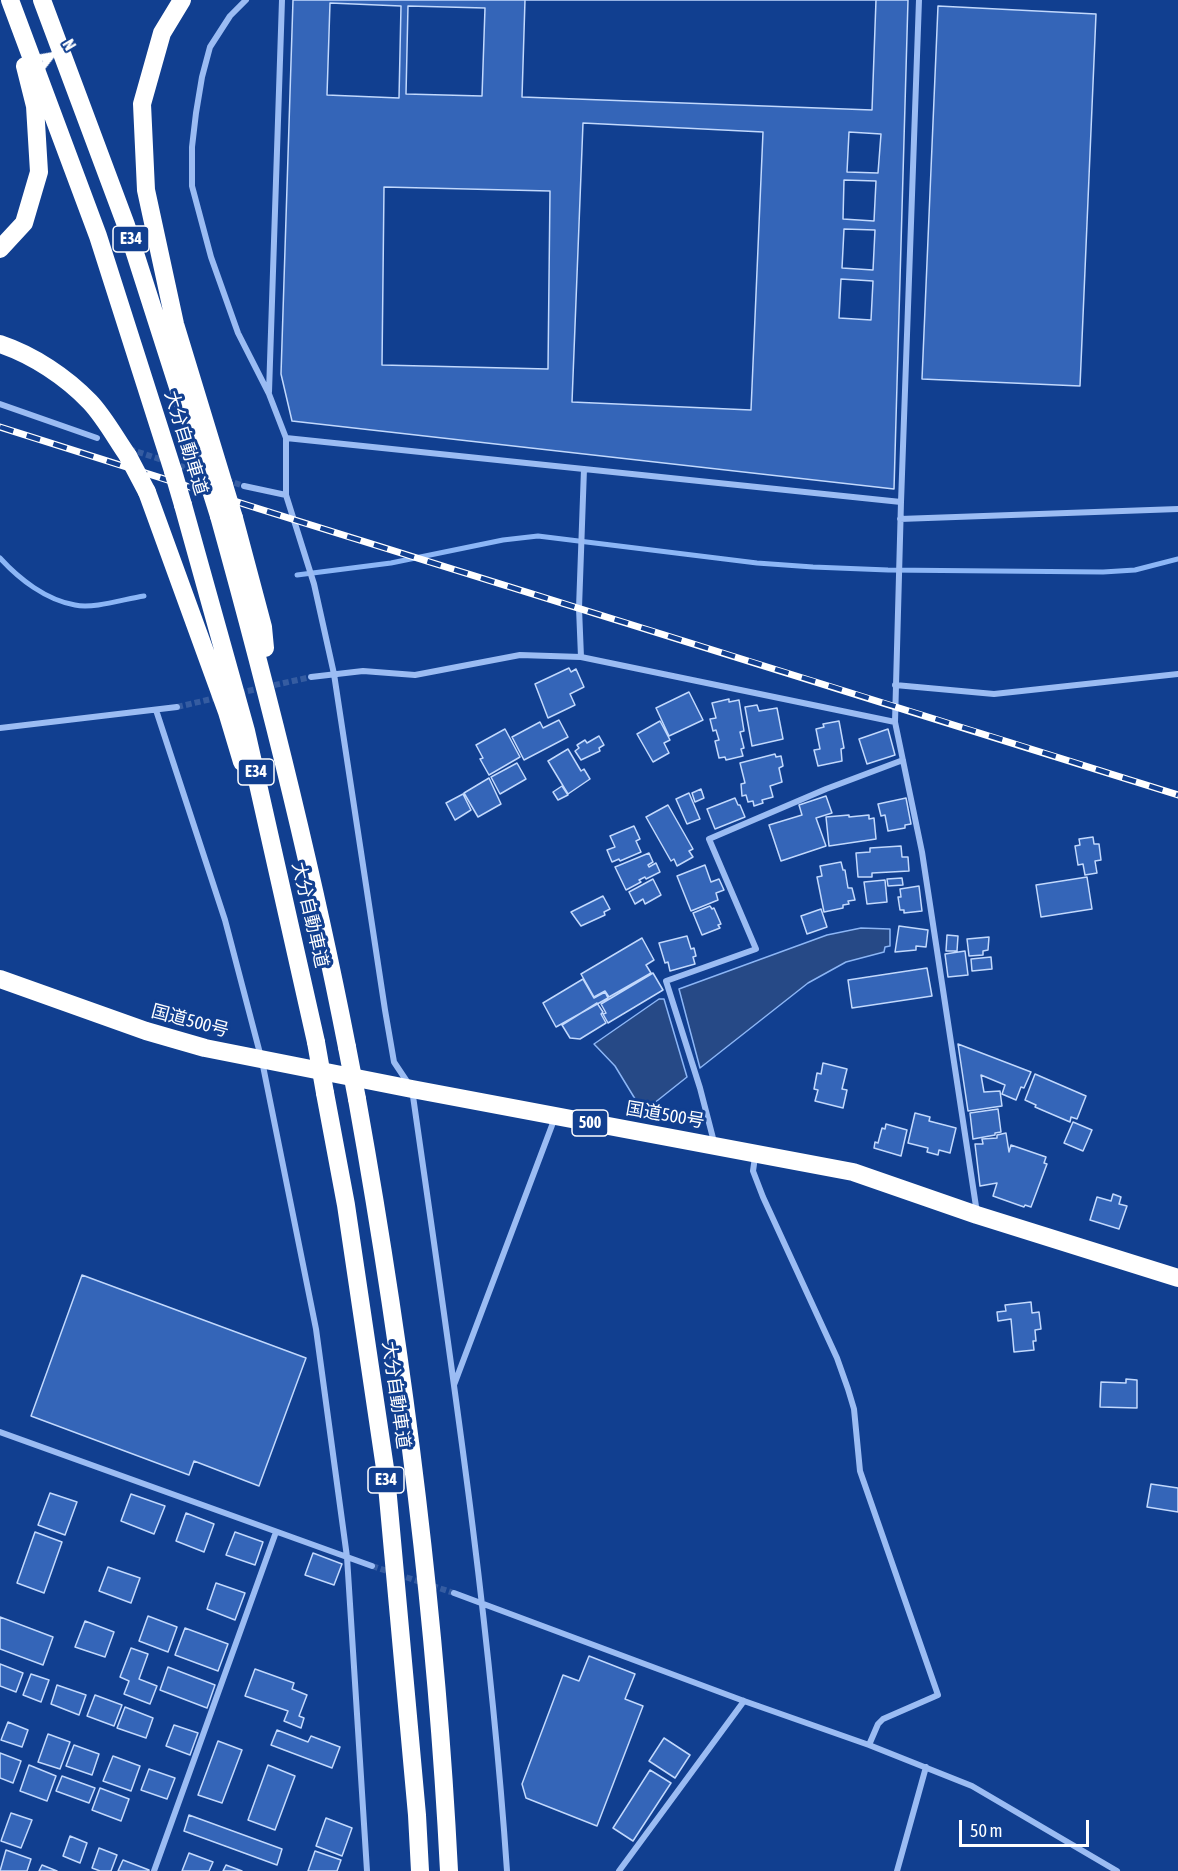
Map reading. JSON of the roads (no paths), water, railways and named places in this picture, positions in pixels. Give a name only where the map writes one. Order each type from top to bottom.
[{"type":"highway","points":[[0,249],[24,223],[39,172],[34,106],[10,0]]},
{"type":"highway","name":"大分自動車道","points":[[10,0],[98,236],[173,471],[246,731],[300,966],[316,1042],[360,1296],[386,1475],[414,1780],[420,1871]]},
{"type":"highway","name":"大分自動車道","points":[[42,0],[126,225],[216,483],[328,950],[357,1099],[397,1339],[415,1472],[429,1605],[449,1871]]},
{"type":"highway","points":[[182,0],[162,33],[142,104],[146,190],[175,324],[216,483]]},
{"type":"highway","points":[[0,344],[14,349],[60,376],[91,403],[128,456],[147,492],[227,712],[300,966]]},
{"type":"highway","name":"国道500号","points":[[0,979],[146,1031],[206,1048],[556,1117],[853,1172],[977,1215],[1178,1278]]},
{"type":"street","points":[[246,0],[231,16],[210,47],[207,57],[192,147],[192,186],[211,257],[238,333],[269,394],[286,438],[286,495],[314,584],[334,674],[394,1062],[412,1089],[482,1604],[503,1804],[507,1871]]},
{"type":"street","points":[[269,394],[282,0]]},
{"type":"street","points":[[920,0],[900,519],[895,722],[922,852],[977,1215]]},
{"type":"street","points":[[0,404],[97,438]]},
{"type":"street","points":[[286,438],[901,502]]},
{"type":"street","points":[[581,657],[579,608],[584,469]]},
{"type":"street","points":[[244,486],[286,495]]},
{"type":"street","points":[[900,519],[1178,509]]},
{"type":"street","points":[[311,677],[363,671],[416,675],[520,655],[581,657],[895,722]]},
{"type":"street","points":[[895,685],[993,694],[1178,674]]},
{"type":"street","points":[[0,728],[177,707]]},
{"type":"street","points":[[156,710],[225,920],[262,1060],[316,1329],[347,1557],[367,1871]]},
{"type":"street","points":[[715,1145],[700,1088],[666,981],[756,949],[709,839],[826,789],[903,760]]},
{"type":"street","points":[[454,1386],[556,1117]]},
{"type":"street","points":[[755,1153],[753,1171],[763,1197],[837,1358],[848,1389],[854,1409],[860,1471],[938,1695],[883,1719],[878,1724],[869,1745]]},
{"type":"street","points":[[0,1432],[372,1566]]},
{"type":"street","points":[[154,1871],[276,1532]]},
{"type":"street","points":[[454,1593],[869,1745],[972,1786],[1117,1871]]},
{"type":"street","points":[[619,1871],[744,1701]]},
{"type":"street","points":[[897,1871],[926,1767]]},
{"type":"water","points":[[861,928],[890,929],[890,946],[885,947],[884,952],[846,962],[808,983],[700,1068],[679,989],[827,935]]},
{"type":"water","points":[[659,999],[664,999],[687,1077],[643,1112],[615,1066],[594,1044]]},
{"type":"waterway","points":[[297,575],[391,563],[503,540],[538,536],[757,563],[888,570],[1103,572],[1135,570],[1178,559]]},
{"type":"waterway","points":[[0,558],[34,588],[75,605],[91,606],[144,596]]},
{"type":"tunnel","points":[[129,449],[202,473]]},
{"type":"tunnel","points":[[226,480],[244,486]]},
{"type":"tunnel","points":[[239,693],[311,677]]},
{"type":"tunnel","points":[[177,707],[220,697]]},
{"type":"tunnel","points":[[372,1566],[454,1593]]},
{"type":"railway","points":[[0,427],[1178,795]]}]
